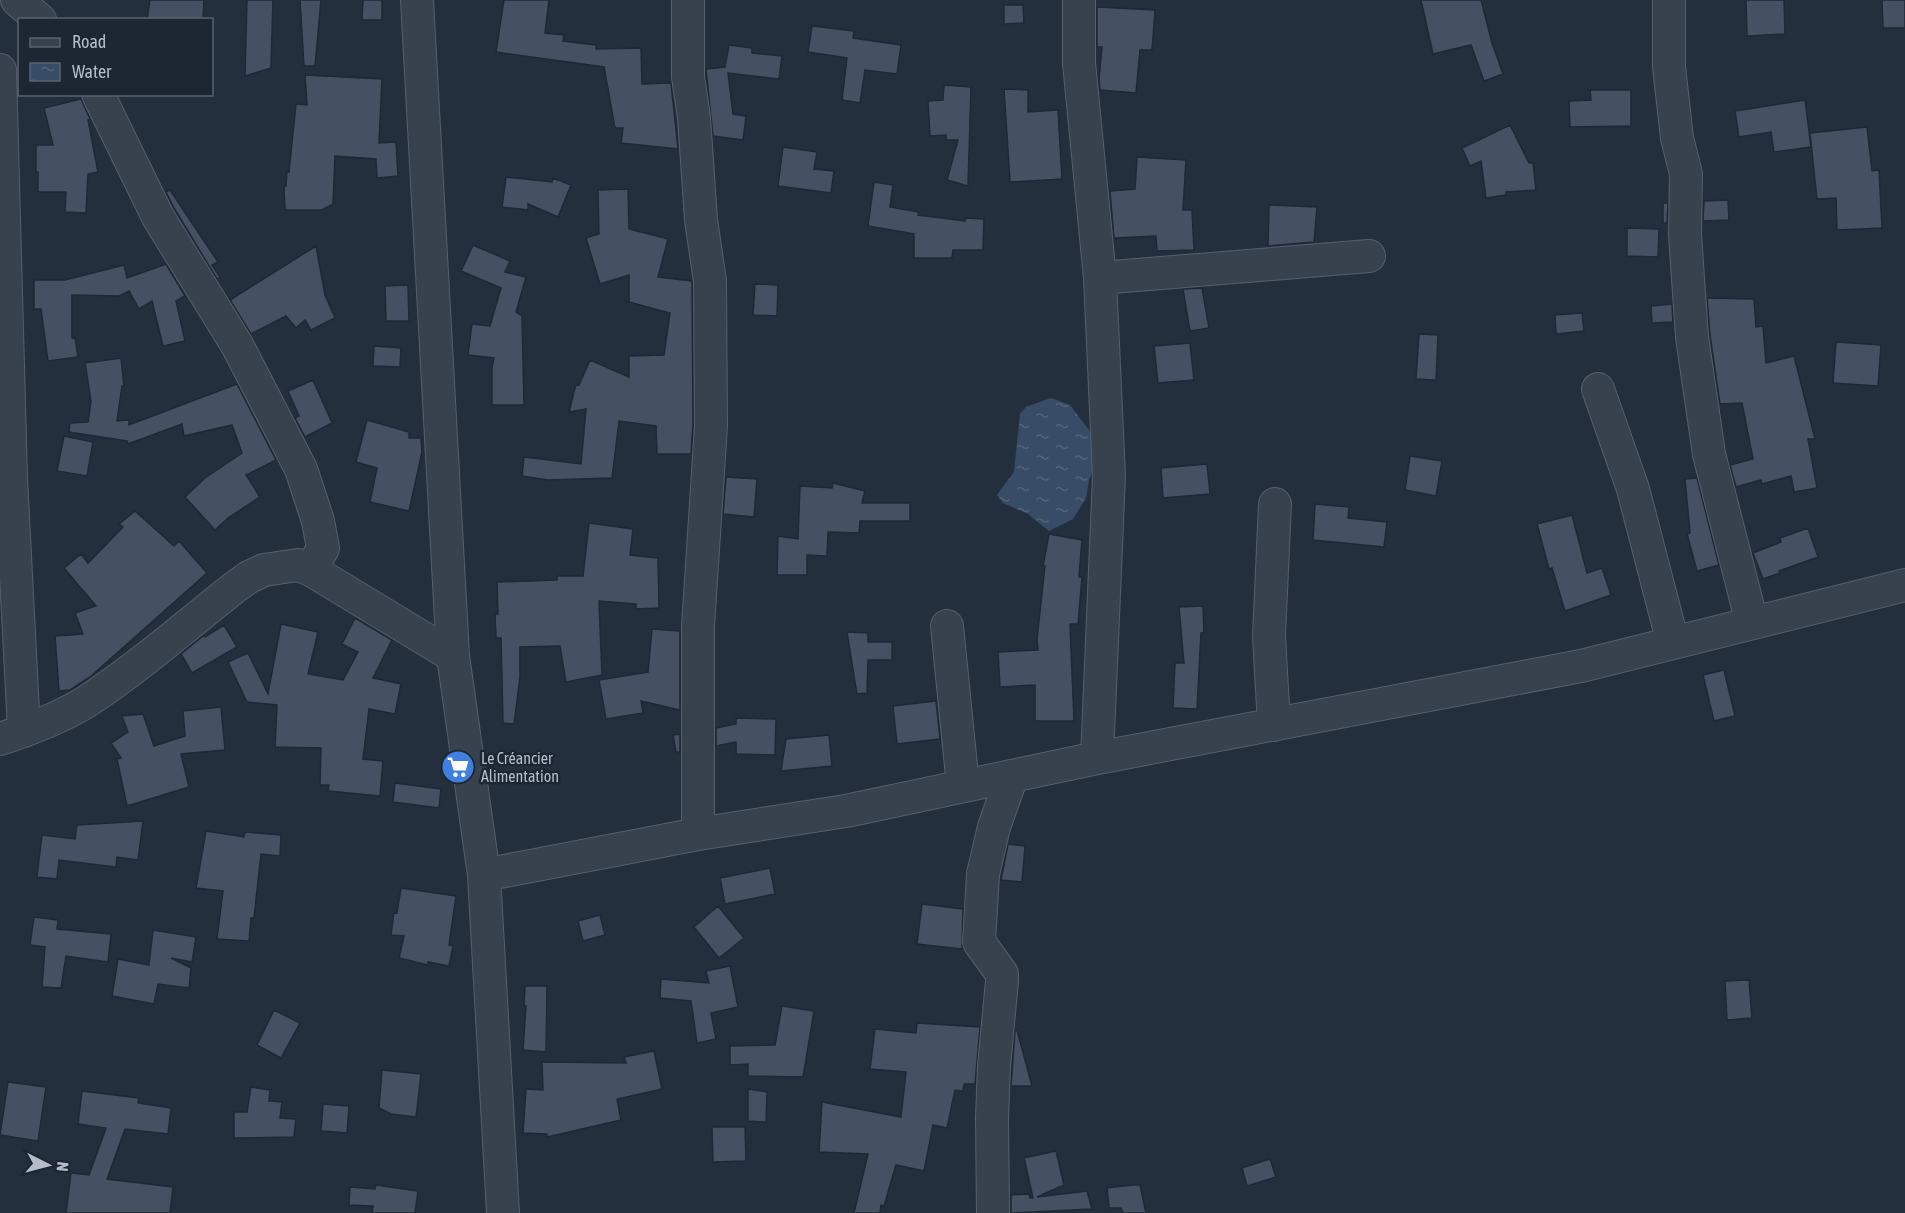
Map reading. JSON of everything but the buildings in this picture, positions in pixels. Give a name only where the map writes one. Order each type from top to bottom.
[{"type":"street","points":[[17,0],[38,18]]},
{"type":"street","points":[[417,0],[453,656],[484,875],[503,1213]]},
{"type":"street","points":[[688,0],[688,77],[694,117],[701,220],[710,292],[711,426],[698,626],[699,834]]},
{"type":"street","points":[[1079,0],[1079,63],[1100,278],[1109,476],[1097,758]]},
{"type":"street","points":[[1669,0],[1669,67],[1677,138],[1686,174],[1685,234],[1692,337],[1708,454],[1752,623]]},
{"type":"street","points":[[0,70],[5,477],[12,735],[87,701],[249,577],[264,570],[298,565],[311,570],[453,656]]},
{"type":"street","points":[[99,96],[158,217],[237,345],[301,469],[318,521],[323,548],[311,570]]},
{"type":"street","points":[[1100,278],[1369,256]]},
{"type":"street","points":[[1598,389],[1633,489],[1673,643]]},
{"type":"street","points":[[1274,724],[1269,636],[1275,504]]},
{"type":"street","points":[[484,875],[699,834],[846,811],[1097,758],[1581,666],[1905,585]]},
{"type":"street","points":[[947,626],[963,786]]},
{"type":"street","points":[[993,1213],[994,1066],[1002,974],[979,942],[983,874],[994,827],[1012,776]]},
{"type":"water","points":[[1051,398],[1070,405],[1102,447],[1101,456],[1089,480],[1086,498],[1073,519],[1049,531],[1028,514],[1003,503],[997,495],[1014,472],[1020,414],[1026,407]]},
{"type":"place","name":"Le Créancier Alimentation","points":[[458,767]]}]
